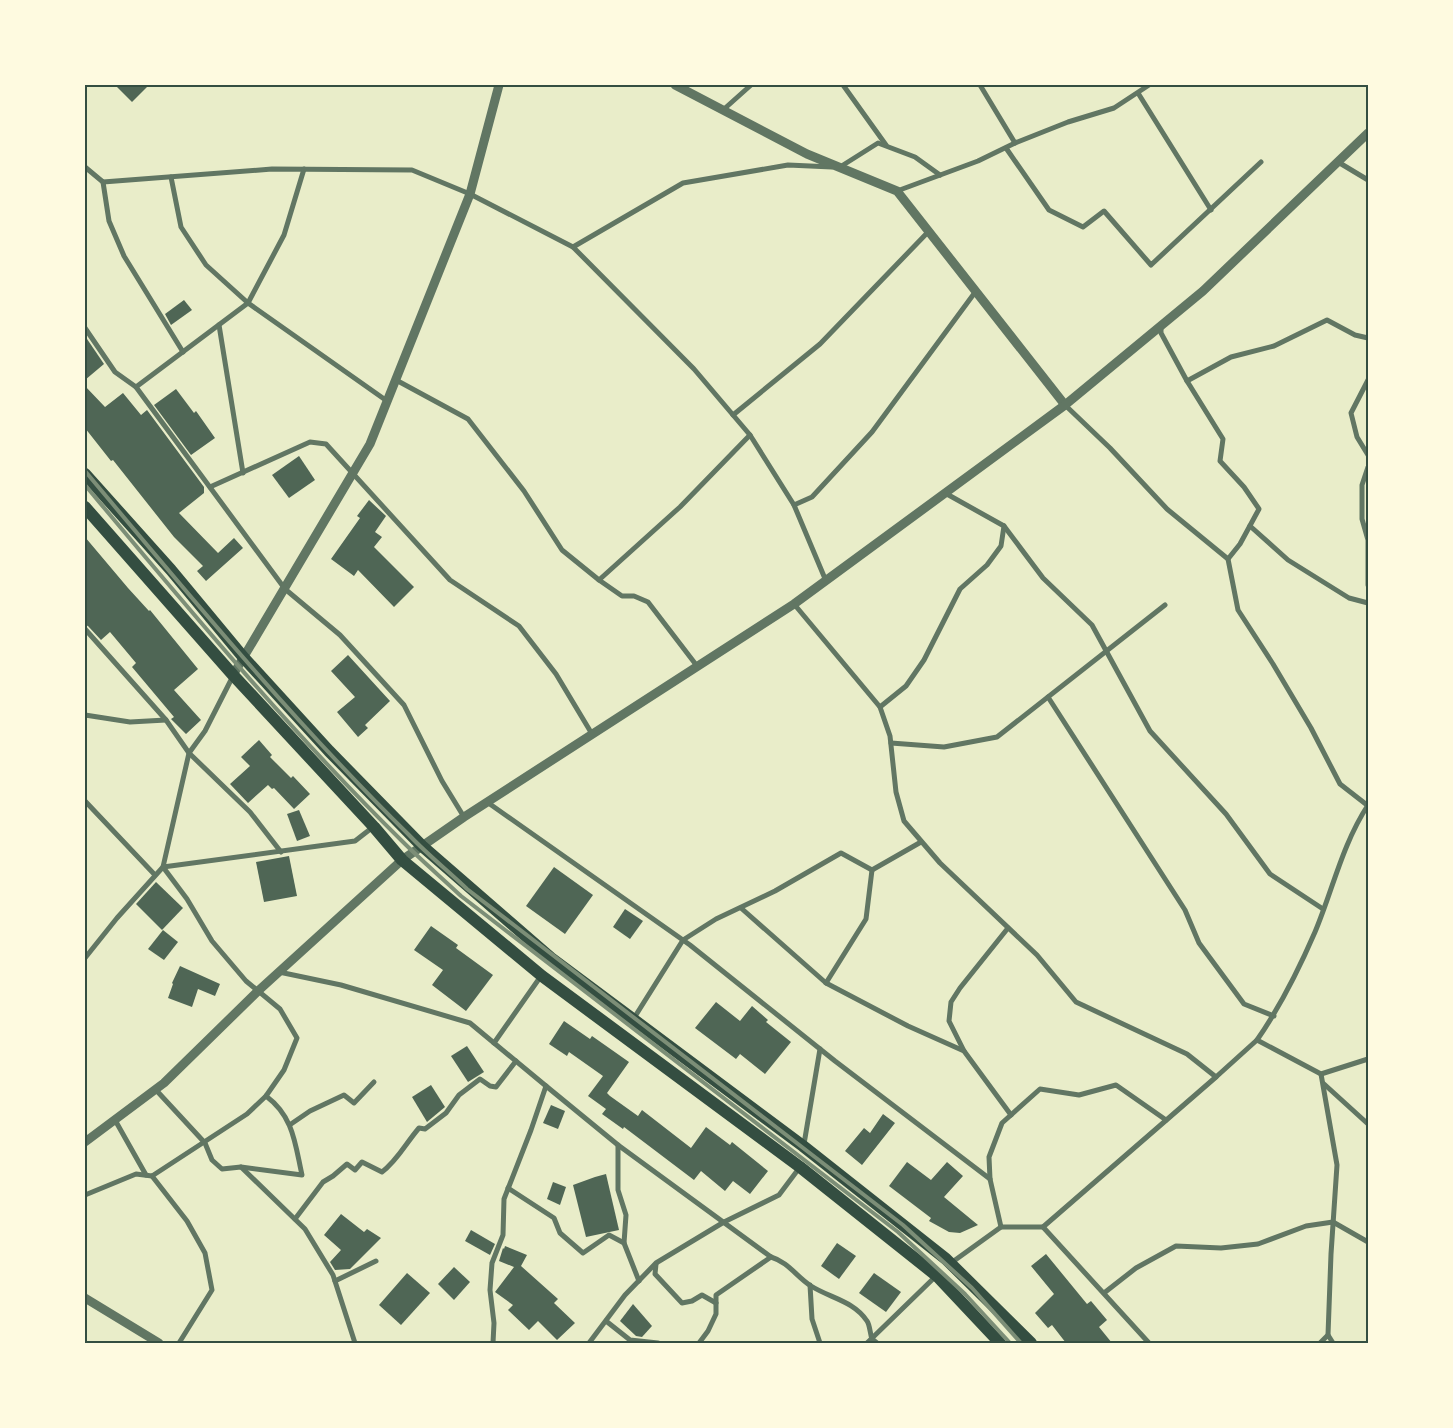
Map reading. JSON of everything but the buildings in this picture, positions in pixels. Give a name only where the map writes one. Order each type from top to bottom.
[{"type":"main road","points":[[85,474],[171,570],[244,658],[329,751],[422,846],[552,958],[803,1146],[950,1263],[1032,1343]]},
{"type":"main road","points":[[85,507],[233,675],[374,827],[402,860],[542,976],[800,1167],[936,1276],[1000,1343]]},
{"type":"main road","points":[[936,1276],[950,1263]]},
{"type":"street","points":[[85,958],[117,918],[163,867],[189,753],[205,731],[233,675],[370,444],[470,194],[500,85]]},
{"type":"street","points":[[675,85],[807,154],[897,191],[1065,405],[1110,448],[1167,510],[1228,559],[1238,610],[1311,728],[1340,784],[1368,805],[1340,859],[1315,932],[1274,1016],[1257,1040],[1043,1227],[1001,1227],[950,1263]]},
{"type":"street","points":[[723,110],[751,85]]},
{"type":"street","points":[[843,85],[887,146]]},
{"type":"street","points":[[980,85],[1016,143]]},
{"type":"street","points":[[897,191],[978,161],[1068,122],[1114,108],[1149,85]]},
{"type":"street","points":[[1138,93],[1211,210]]},
{"type":"street","points":[[85,1142],[156,1090],[258,991],[402,860],[464,817],[794,604],[1065,405],[1203,291],[1368,133]]},
{"type":"street","points":[[573,247],[684,183],[788,165],[841,168],[878,143],[915,157],[940,175]]},
{"type":"street","points":[[1006,148],[1049,210],[1082,227],[1104,211],[1151,265],[1261,162]]},
{"type":"street","points":[[1338,162],[1368,180]]},
{"type":"street","points":[[85,167],[103,182],[109,221],[124,256],[183,352]]},
{"type":"street","points":[[103,182],[272,169],[412,170],[470,194],[573,247],[694,369],[750,435],[794,505],[826,580]]},
{"type":"street","points":[[136,387],[248,303],[284,235],[304,169]]},
{"type":"street","points":[[171,177],[181,227],[206,265],[248,303],[387,402]]},
{"type":"street","points":[[733,415],[820,344],[929,231]]},
{"type":"street","points":[[794,505],[812,497],[872,432],[976,291]]},
{"type":"street","points":[[1187,381],[1231,356],[1274,346],[1327,320],[1355,335],[1368,338]]},
{"type":"street","points":[[219,325],[243,473]]},
{"type":"street","points":[[1161,326],[1161,333],[1187,381],[1223,439],[1220,461],[1244,488],[1259,509],[1240,544],[1228,559]]},
{"type":"street","points":[[85,328],[115,372],[136,387],[285,588],[340,635],[404,705],[442,781],[464,817]]},
{"type":"street","points":[[396,380],[468,419],[524,491],[562,550],[622,596],[634,596],[648,602],[697,666]]},
{"type":"street","points":[[1368,380],[1351,413],[1358,437],[1368,455]]},
{"type":"street","points":[[599,580],[680,507],[750,435]]},
{"type":"street","points":[[210,487],[310,442],[326,444],[450,580],[518,626],[556,674],[592,734]]},
{"type":"street","points":[[1368,467],[1362,485],[1362,519],[1368,540],[1368,585]]},
{"type":"street","points":[[945,493],[1004,526],[1043,578],[1092,625],[1150,731],[1226,814],[1270,874],[1323,909]]},
{"type":"street","points":[[880,708],[906,686],[924,660],[960,589],[987,565],[1001,546],[1004,526]]},
{"type":"street","points":[[1250,526],[1288,560],[1350,598],[1368,603]]},
{"type":"street","points":[[794,604],[880,708],[890,736],[896,792],[904,822],[921,842],[940,863],[1037,956],[1076,1002],[1188,1054],[1216,1077]]},
{"type":"street","points":[[891,743],[944,747],[997,737],[1164,604]]},
{"type":"street","points":[[85,629],[166,720],[189,753],[250,812],[281,852]]},
{"type":"street","points":[[1048,697],[1185,910],[1199,943],[1244,1004],[1274,1016]]},
{"type":"street","points":[[85,715],[130,722],[166,720]]},
{"type":"street","points":[[85,801],[155,875]]},
{"type":"street","points":[[487,802],[683,940],[820,1049],[990,1179]]},
{"type":"street","points":[[163,867],[355,841],[374,827]]},
{"type":"street","points":[[872,870],[921,842]]},
{"type":"street","points":[[634,1019],[683,940],[716,919],[775,891],[841,853],[872,870]]},
{"type":"street","points":[[85,1195],[136,1174],[152,1176],[247,1114],[266,1096],[284,1070],[297,1038],[280,1009],[246,981],[212,941],[187,900],[163,867]]},
{"type":"street","points":[[826,983],[866,919],[872,870]]},
{"type":"street","points":[[741,908],[826,983],[908,1026],[964,1052]]},
{"type":"street","points":[[1008,928],[960,988],[951,1002],[948,1021],[964,1052],[1011,1115]]},
{"type":"street","points":[[279,972],[341,986],[470,1023],[618,1144],[771,1257],[780,1259],[810,1285],[848,1303],[867,1321],[869,1341]]},
{"type":"street","points":[[494,1043],[542,976]]},
{"type":"street","points":[[1257,1040],[1322,1074],[1368,1059]]},
{"type":"street","points":[[803,1146],[820,1049]]},
{"type":"street","points":[[295,1219],[323,1182],[347,1164],[355,1170],[362,1162],[382,1172],[392,1164],[419,1128],[425,1129],[446,1113],[459,1095],[480,1080],[496,1087],[516,1061]]},
{"type":"street","points":[[1322,1074],[1337,1165],[1328,1335],[1333,1343]]},
{"type":"street","points":[[291,1124],[310,1111],[344,1095],[354,1103],[374,1082]]},
{"type":"street","points":[[1324,1083],[1368,1124]]},
{"type":"street","points":[[1001,1227],[990,1179],[989,1157],[1002,1123],[1040,1089],[1079,1095],[1116,1085],[1166,1120]]},
{"type":"street","points":[[493,1343],[494,1323],[490,1290],[492,1263],[503,1235],[504,1198],[546,1086]]},
{"type":"street","points":[[156,1090],[205,1143],[212,1160],[222,1170],[241,1167],[302,1175],[291,1124],[274,1102],[266,1096]]},
{"type":"street","points":[[115,1120],[146,1175]]},
{"type":"street","points":[[618,1144],[618,1190],[626,1215],[624,1244],[639,1281]]},
{"type":"street","points":[[241,1167],[305,1229],[333,1275],[355,1343]]},
{"type":"street","points":[[589,1343],[625,1295],[656,1263],[724,1222],[779,1194],[800,1167]]},
{"type":"street","points":[[152,1176],[187,1221],[205,1253],[212,1290],[179,1343]]},
{"type":"street","points":[[508,1188],[554,1218],[560,1233],[583,1253],[609,1235],[624,1244]]},
{"type":"street","points":[[1104,1293],[1136,1268],[1176,1246],[1221,1248],[1258,1244],[1306,1226],[1333,1222],[1368,1242]]},
{"type":"street","points":[[1043,1227],[1150,1343]]},
{"type":"street","points":[[699,1343],[708,1331],[716,1314],[716,1295],[771,1257]]},
{"type":"street","points":[[335,1281],[376,1261]]},
{"type":"street","points":[[656,1263],[655,1274],[682,1303],[692,1301],[702,1295],[716,1303]]},
{"type":"street","points":[[869,1341],[936,1276]]},
{"type":"street","points":[[810,1285],[812,1319],[820,1343]]},
{"type":"street","points":[[85,1298],[159,1343]]},
{"type":"street","points":[[606,1321],[630,1340],[658,1343]]},
{"type":"street","points":[[1320,1343],[1328,1335]]},
{"type":"street","points":[[869,1341],[877,1343]]},
{"type":"railway","points":[[85,471],[203,611],[283,702],[366,792],[423,849],[467,889],[903,1225],[972,1288],[1021,1343]]},
{"type":"railway","points":[[85,485],[200,622],[279,712],[361,800],[424,862],[461,896],[898,1232],[965,1294],[1010,1343]]}]
